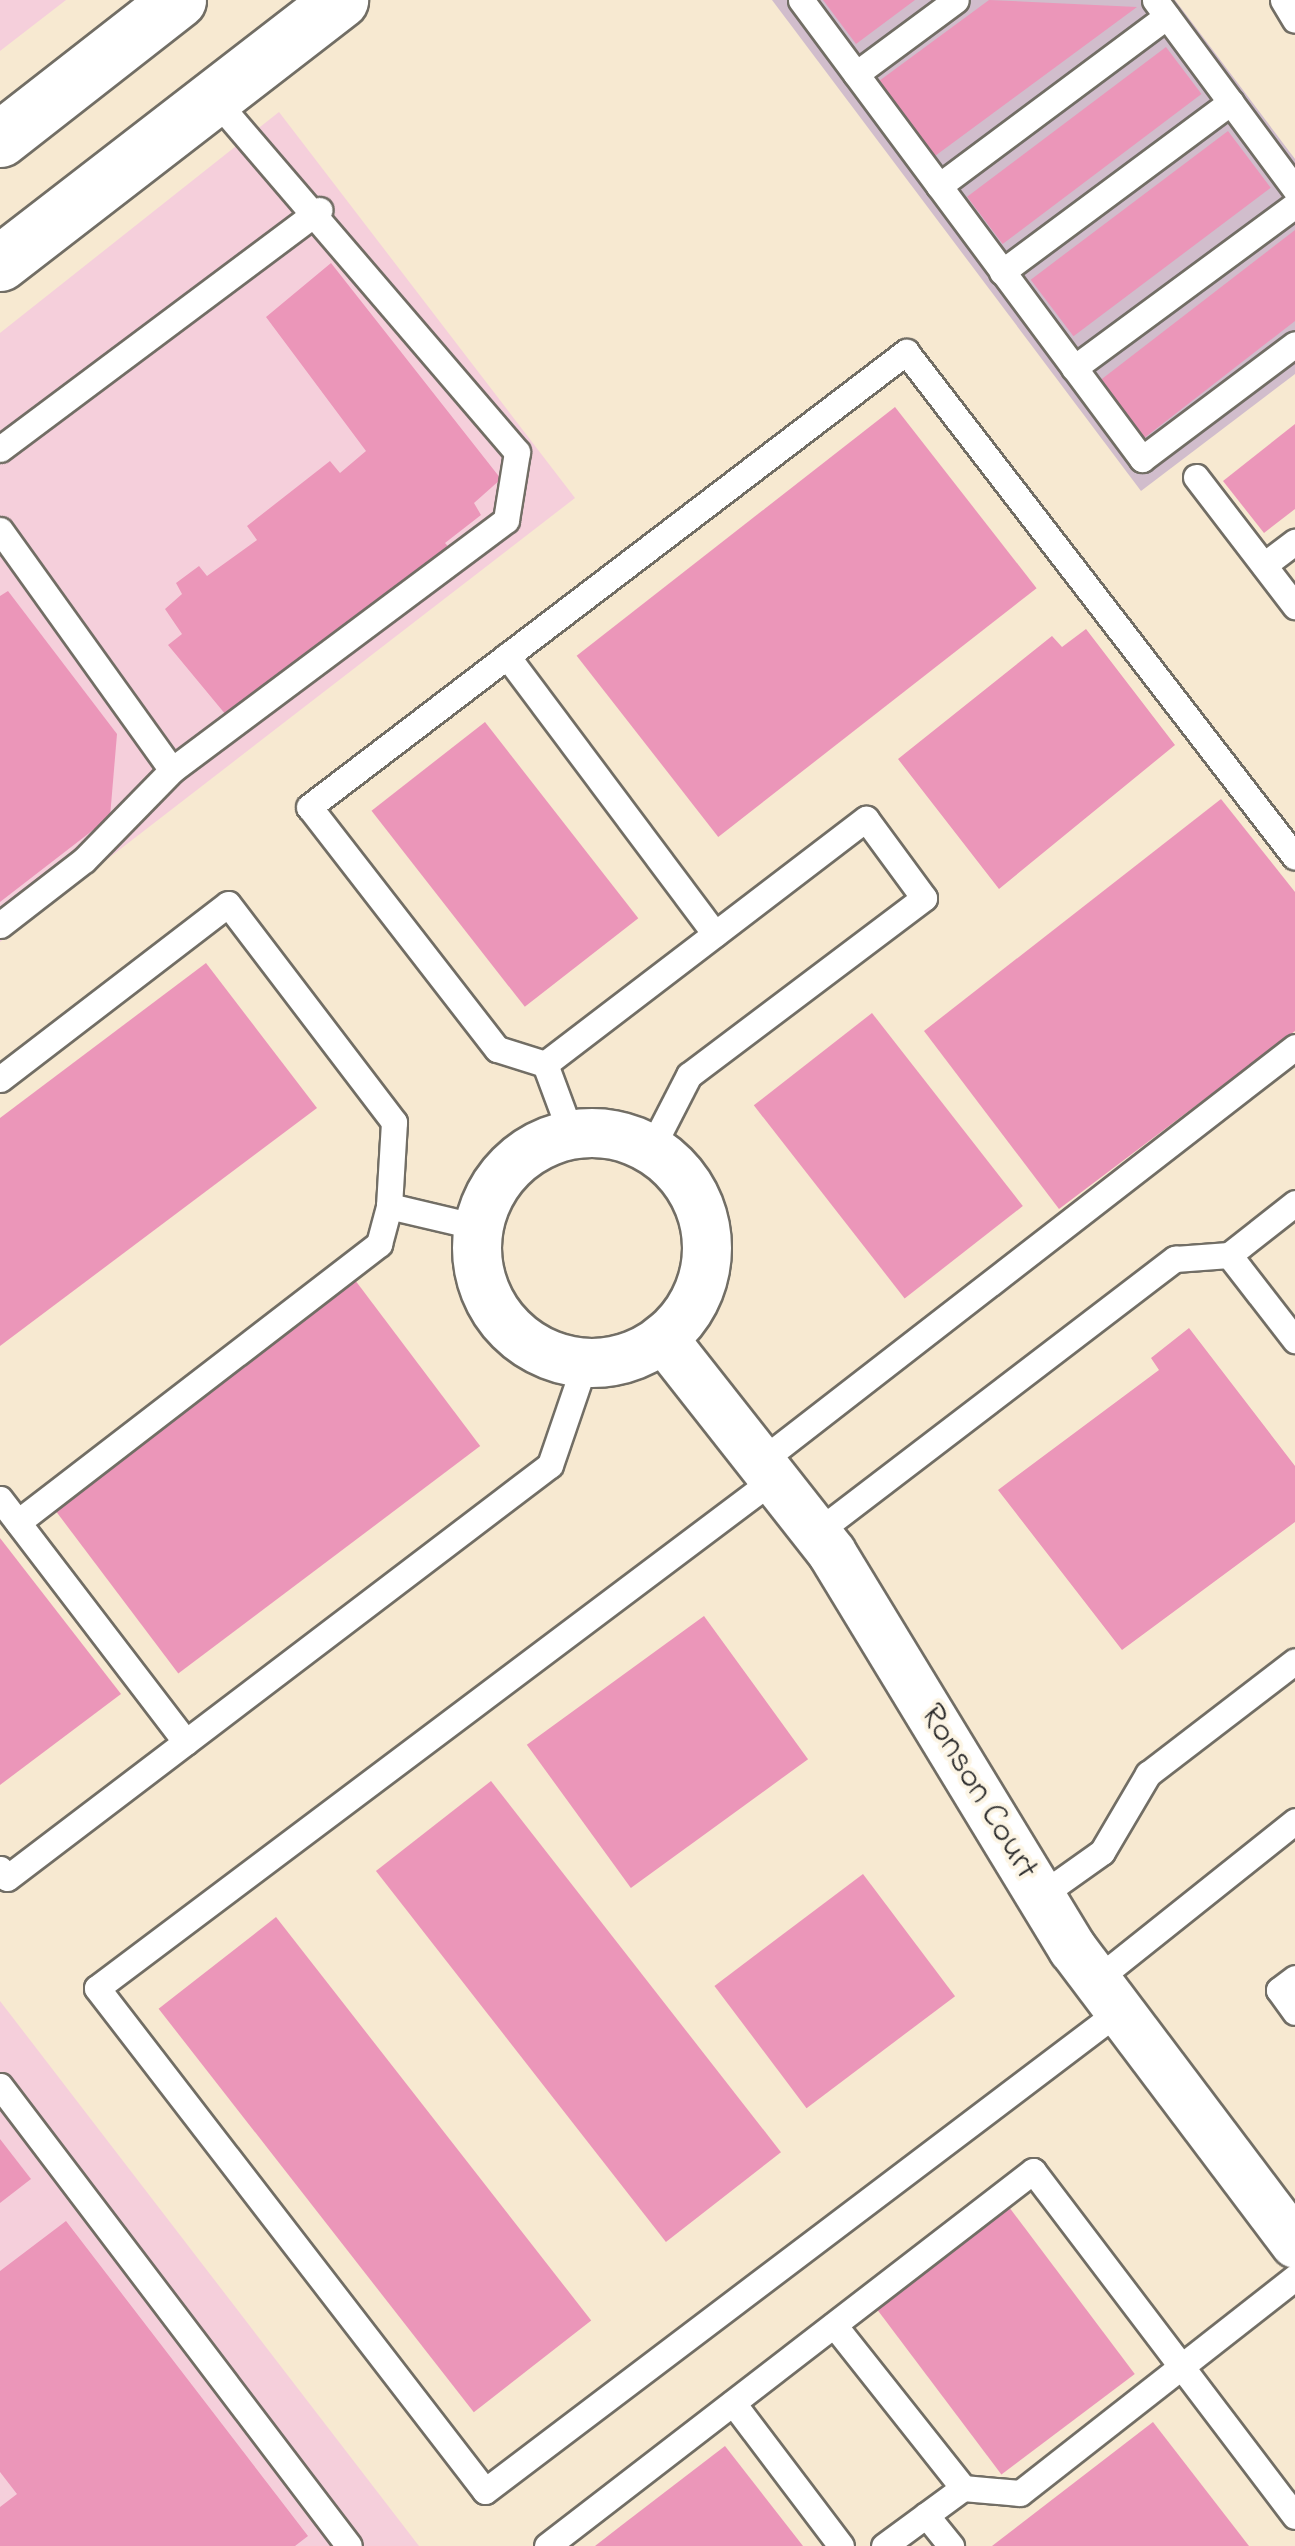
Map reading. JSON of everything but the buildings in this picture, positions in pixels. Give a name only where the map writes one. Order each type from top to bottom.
[{"type":"main road","points":[[0,139],[178,0]]},
{"type":"main road","points":[[0,262],[340,0]]},
{"type":"street","points":[[570,1134],[651,1148],[691,1188],[707,1240],[698,1295],[664,1338],[585,1363],[532,1347],[493,1308],[478,1227],[500,1177],[570,1134]]},
{"type":"street","name":"Ronson Court","points":[[664,1338],[816,1532],[1040,1896],[1108,1995],[1295,2244]]},
{"type":"lane","points":[[801,0],[1142,460],[1295,344]]},
{"type":"lane","points":[[856,74],[956,0]]},
{"type":"lane","points":[[1284,0],[1295,20]]},
{"type":"lane","points":[[938,186],[1161,8],[1295,189]]},
{"type":"lane","points":[[0,925],[84,860],[172,770],[506,520],[517,452],[319,210],[214,98]]},
{"type":"lane","points":[[1002,272],[1231,102]]},
{"type":"lane","points":[[1074,368],[1295,205]]},
{"type":"lane","points":[[0,449],[319,210]]},
{"type":"lane","points":[[545,1064],[497,1049],[309,807],[906,352],[1295,857]]},
{"type":"lane","points":[[1196,477],[1295,606]]},
{"type":"lane","points":[[0,530],[172,770]]},
{"type":"lane","points":[[1264,565],[1295,542]]},
{"type":"lane","points":[[507,656],[715,934]]},
{"type":"lane","points":[[545,1064],[866,819],[924,898],[689,1075],[651,1148]]},
{"type":"lane","points":[[0,1078],[228,904],[394,1122],[390,1206],[379,1244],[18,1522]]},
{"type":"lane","points":[[1295,1046],[767,1470],[97,1988],[485,2491],[1108,1995],[1295,1822]]},
{"type":"lane","points":[[545,1064],[570,1134]]},
{"type":"lane","points":[[816,1532],[1175,1260],[1229,1255],[1295,1203]]},
{"type":"lane","points":[[390,1206],[478,1227]]},
{"type":"lane","points":[[1229,1255],[1295,1340]]},
{"type":"lane","points":[[0,1869],[7,1878],[550,1465],[585,1363]]},
{"type":"lane","points":[[0,1499],[186,1742]]},
{"type":"lane","points":[[1040,1896],[1102,1852],[1148,1774],[1295,1660]]},
{"type":"lane","points":[[1295,1978],[1279,1990],[1295,2012]]},
{"type":"lane","points":[[0,2086],[349,2546]]},
{"type":"lane","points":[[547,2546],[1034,2171],[1295,2516]]},
{"type":"lane","points":[[884,2546],[963,2488],[1020,2493],[1295,2277]]},
{"type":"lane","points":[[834,2325],[963,2488]]},
{"type":"lane","points":[[733,2403],[841,2546]]},
{"type":"lane","points":[[926,2515],[951,2546]]},
{"type":"shaded area","points":[[0,0],[66,0],[0,51]]},
{"type":"shaded area","points":[[772,0],[1175,0],[1295,159],[1295,374],[1141,491]]},
{"type":"shaded area","points":[[279,112],[575,498],[0,942],[0,333]]},
{"type":"shaded area","points":[[0,2001],[419,2546],[0,2546]]}]
